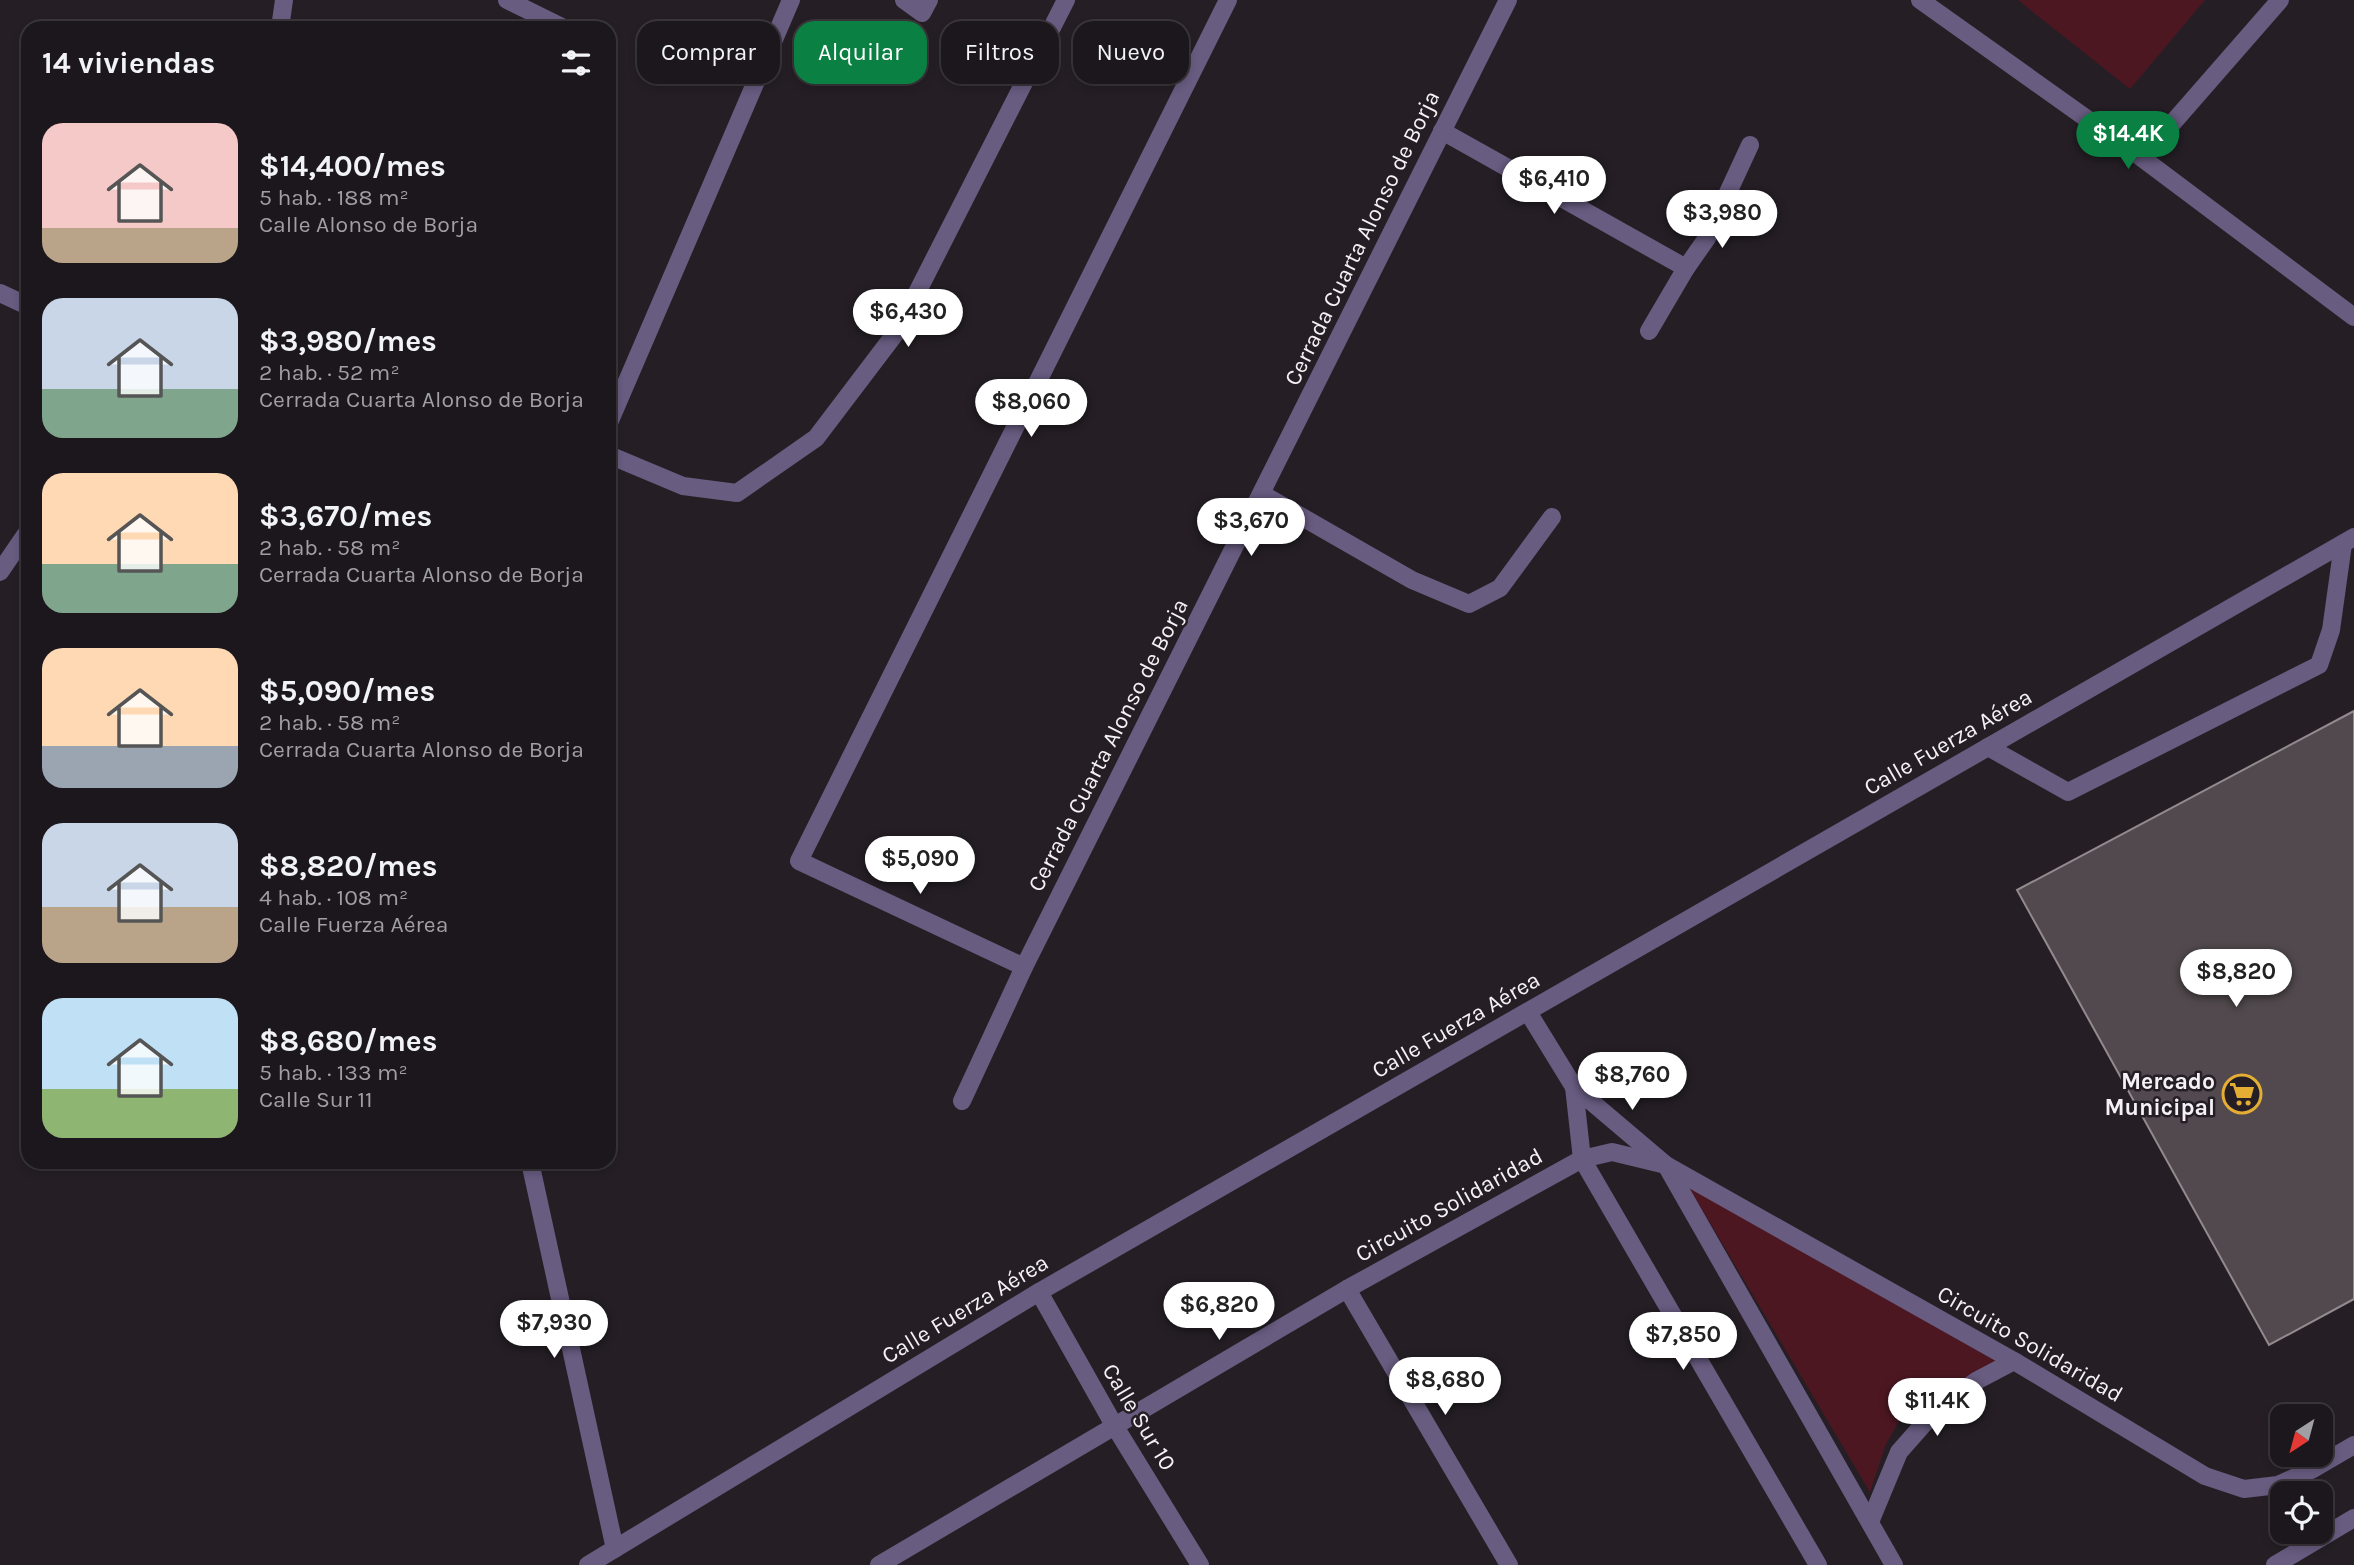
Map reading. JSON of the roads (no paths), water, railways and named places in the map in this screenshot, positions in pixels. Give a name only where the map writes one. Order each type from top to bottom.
[{"type":"street","points":[[281,21],[284,0]]},
{"type":"street","points":[[507,0],[550,21]]},
{"type":"street","points":[[616,407],[791,0]]},
{"type":"street","points":[[904,0],[926,7]]},
{"type":"street","points":[[616,458],[683,486],[737,493],[816,438],[898,330],[1066,0]]},
{"type":"street","points":[[1024,967],[799,861],[1228,0]]},
{"type":"street","name":"Cerrada Cuarta Alonso de Borja","points":[[962,1101],[1024,967],[1508,0]]},
{"type":"street","points":[[1920,0],[2142,158],[2354,317]]},
{"type":"street","points":[[2142,158],[2280,0]]},
{"type":"street","points":[[1442,131],[1686,268]]},
{"type":"street","points":[[1649,331],[1707,237],[1750,145]]},
{"type":"street","points":[[0,293],[21,303]]},
{"type":"street","points":[[1262,494],[1412,580],[1469,604],[1500,588],[1552,517]]},
{"type":"street","points":[[1988,747],[2068,792],[2319,665],[2331,630],[2348,540]]},
{"type":"street","name":"Calle Fuerza Aérea","points":[[588,1565],[1039,1292],[2348,540]]},
{"type":"street","points":[[0,572],[21,541]]},
{"type":"street","points":[[1528,1012],[1574,1087],[1666,1165],[1894,1565]]},
{"type":"street","points":[[1574,1087],[1582,1159],[1818,1565]]},
{"type":"street","name":"Circuito Solidaridad","points":[[890,1562],[1114,1425],[1347,1289],[1582,1159],[1612,1152],[1666,1165],[2014,1361],[2205,1476],[2244,1489],[2277,1485],[2313,1469],[2354,1445]]},
{"type":"street","points":[[532,1169],[615,1549]]},
{"type":"street","points":[[1347,1289],[1509,1565]]},
{"type":"street","name":"Calle Sur 10","points":[[1039,1292],[1114,1425],[1200,1565]]},
{"type":"street","points":[[1870,1522],[1899,1452],[1936,1410],[1976,1381],[2014,1361]]},
{"type":"street","points":[[2275,1565],[2354,1518]]},
{"type":"place","name":"Mercado Municipal","points":[[2242,1094]]}]
